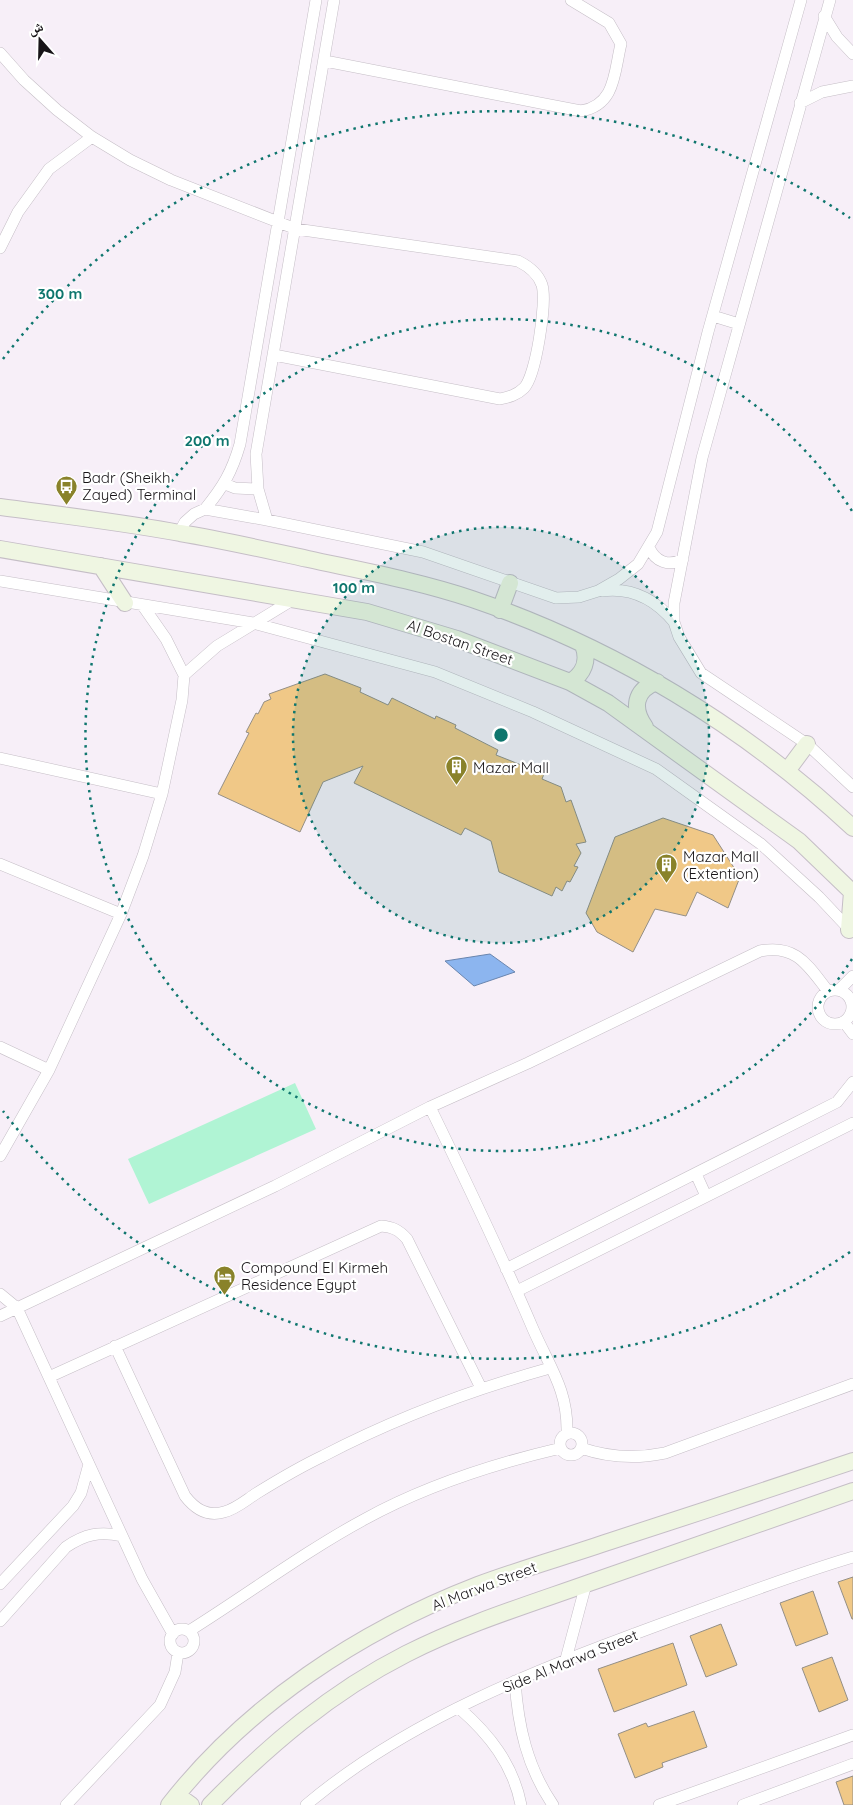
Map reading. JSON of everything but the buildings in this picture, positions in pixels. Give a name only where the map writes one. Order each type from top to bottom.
[{"type":"street","points":[[179,533],[185,522],[194,514],[205,509],[225,484],[234,465],[240,444],[316,0]]},
{"type":"street","points":[[267,520],[258,489],[256,454],[334,0]]},
{"type":"street","points":[[325,61],[581,111],[592,109],[602,104],[609,95],[621,44],[609,23],[571,0]]},
{"type":"street","points":[[205,509],[424,552],[556,598],[579,597],[598,591],[619,579],[638,564],[657,532],[712,316],[801,0]]},
{"type":"street","points":[[674,622],[674,602],[702,458],[830,0]]},
{"type":"street","points":[[824,16],[837,37],[853,54]]},
{"type":"street","points":[[0,53],[24,80],[56,110],[92,137],[130,160],[171,180],[296,228],[518,261],[528,266],[541,285],[544,299],[532,377],[524,388],[513,396],[500,399],[274,355]]},
{"type":"street","points":[[800,103],[822,92],[853,86]]},
{"type":"street","points":[[0,248],[18,212],[49,169],[92,137]]},
{"type":"street","points":[[712,316],[739,324]]},
{"type":"street","points":[[225,484],[235,488],[258,489]]},
{"type":"street","points":[[0,507],[179,533],[414,581],[500,610],[583,645],[657,682],[716,718],[787,772],[853,828]]},
{"type":"street","name":"Al Bostan Street","points":[[0,548],[367,612],[448,636],[570,682],[608,703],[799,841],[823,862],[852,893]]},
{"type":"street","points":[[649,548],[655,558],[666,563],[683,559]]},
{"type":"street","points":[[101,566],[125,603]]},
{"type":"street","points":[[0,581],[253,623],[435,672],[533,712],[656,769],[761,844],[851,932]]},
{"type":"street","points":[[500,610],[510,583]]},
{"type":"street","points":[[598,591],[627,590],[641,595],[659,606],[674,622],[690,658],[701,673],[807,744],[853,787]]},
{"type":"street","points":[[184,675],[217,646],[294,599]]},
{"type":"street","points":[[0,1156],[49,1070],[120,914],[143,856],[162,794],[182,700],[184,675],[166,639],[143,606]]},
{"type":"street","points":[[570,682],[580,675],[585,664],[583,645]]},
{"type":"street","points":[[647,731],[639,718],[636,703],[643,690],[657,682]]},
{"type":"street","points":[[787,772],[807,744]]},
{"type":"street","points":[[0,758],[162,794]]},
{"type":"street","points":[[0,864],[120,914]]},
{"type":"street","points":[[851,932],[852,893]]},
{"type":"street","points":[[0,1316],[275,1186],[430,1107],[528,1063],[760,951],[783,950],[794,954],[803,960],[834,991],[851,1000],[853,1007],[850,1017],[853,1034]]},
{"type":"street","points":[[850,1017],[830,1024],[822,1018],[818,1011],[818,1003],[853,976]]},
{"type":"street","points":[[0,1047],[49,1070]]},
{"type":"street","points":[[506,1269],[836,1102],[853,1082]]},
{"type":"street","points":[[430,1107],[517,1291],[550,1368],[558,1381],[565,1398],[567,1433],[561,1439],[561,1448],[564,1452],[573,1454],[581,1448],[582,1442],[579,1436],[567,1433]]},
{"type":"street","points":[[517,1291],[853,1123]]},
{"type":"street","points":[[696,1174],[706,1196]]},
{"type":"street","points":[[49,1377],[381,1226],[391,1227],[400,1231],[407,1238],[481,1388]]},
{"type":"street","points":[[0,1294],[17,1308],[142,1579],[173,1634]]},
{"type":"street","points":[[115,1346],[185,1496],[192,1505],[201,1511],[212,1514],[233,1509],[278,1481],[353,1440],[403,1418],[481,1388],[550,1368]]},
{"type":"street","points":[[581,1448],[615,1457],[650,1456],[853,1384]]},
{"type":"street","points":[[189,1632],[316,1547],[393,1504],[475,1471],[561,1448]]},
{"type":"street","name":"Al Marwa Street","points":[[173,1800],[217,1751],[260,1711],[323,1665],[411,1614],[512,1573],[853,1462]]},
{"type":"street","points":[[0,1584],[73,1506],[81,1493],[89,1464]]},
{"type":"street","name":"Al Marwa Street","points":[[210,1805],[269,1747],[349,1687],[406,1654],[463,1627],[853,1491]]},
{"type":"street","points":[[0,1621],[66,1546],[78,1538],[93,1533],[108,1532],[122,1536]]},
{"type":"street","name":"Side Al Marwa Street","points":[[306,1805],[386,1748],[459,1708],[516,1681],[566,1659],[807,1570],[853,1557]]},
{"type":"street","points":[[566,1659],[586,1584]]},
{"type":"street","points":[[178,1630],[189,1632],[192,1635],[194,1644],[188,1651],[178,1652],[170,1642],[173,1634],[178,1630]]},
{"type":"street","points":[[66,1805],[160,1704],[172,1680],[178,1652]]},
{"type":"street","points":[[516,1681],[517,1714],[524,1746],[536,1776],[553,1805]]},
{"type":"street","points":[[459,1708],[482,1728],[498,1749],[510,1772],[520,1805]]},
{"type":"street","points":[[659,1805],[853,1736]]},
{"type":"street","points":[[743,1805],[853,1764]]},
{"type":"street","points":[[173,1800],[191,1805]]},
{"type":"green space","points":[[295,1083],[316,1129],[149,1204],[128,1159]]},
{"type":"water","points":[[490,954],[515,972],[474,986],[445,961]]},
{"type":"place","name":"Badr (Sheikh Zayed) Terminal","points":[[66,505]]},
{"type":"place","name":"Mazar Mall","points":[[457,786]]},
{"type":"place","name":"Mazar Mall (Extention)","points":[[667,884]]},
{"type":"place","name":"Compound El Kirmeh Residence Egypt","points":[[225,1295]]}]
